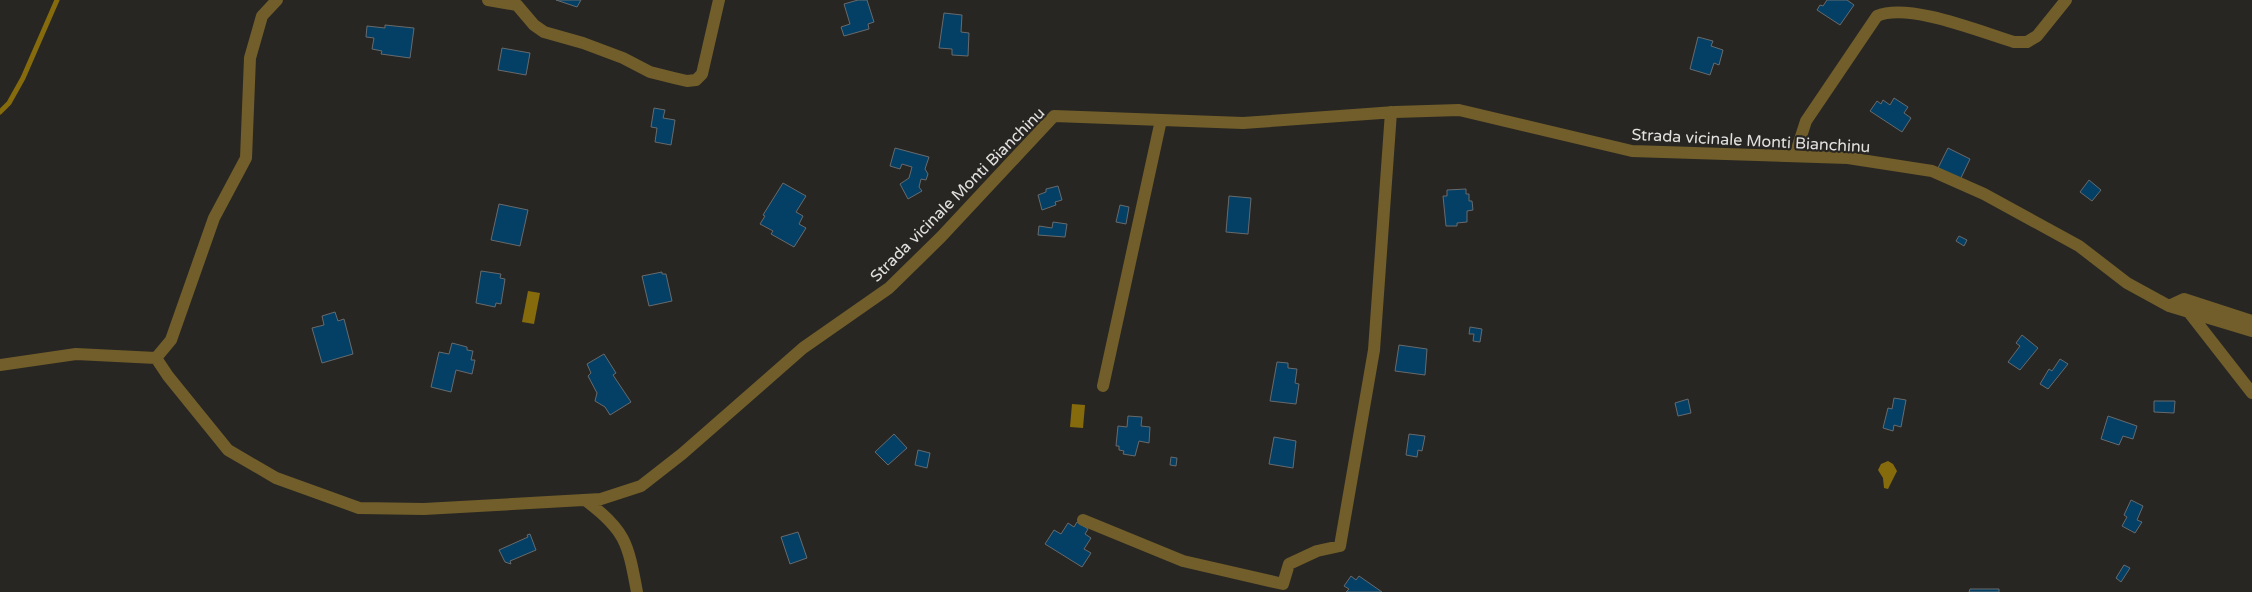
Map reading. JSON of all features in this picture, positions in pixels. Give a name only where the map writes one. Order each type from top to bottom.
[{"type":"street","points":[[0,365],[76,354],[156,358],[171,340],[214,218],[246,158],[250,58],[262,16],[277,0]]},
{"type":"street","points":[[488,0],[517,5],[534,25],[544,32],[623,58],[650,72],[687,81],[696,80],[702,74],[719,0]]},
{"type":"street","points":[[1795,155],[1806,121],[1877,16],[1886,12],[1901,12],[1937,19],[2014,42],[2027,42],[2037,36],[2066,0]]},
{"type":"street","name":"Strada vicinale Monti Bianchinu","points":[[156,358],[168,376],[228,450],[276,478],[359,508],[424,509],[600,500],[642,486],[682,454],[803,348],[889,288],[941,237],[1054,116],[1243,123],[1391,112],[1458,110],[1632,151],[1848,158],[1932,171],[1984,194],[2078,246],[2127,283],[2169,306],[2252,331]]},
{"type":"street","points":[[1083,520],[1183,561],[1283,584],[1289,564],[1317,551],[1340,546],[1374,350],[1391,112]]},
{"type":"street","points":[[1103,386],[1161,120]]},
{"type":"street","points":[[2169,306],[2184,299],[2252,320]]},
{"type":"street","points":[[2188,311],[2252,393]]},
{"type":"street","points":[[585,500],[609,518],[621,533],[631,562],[637,592]]},
{"type":"shaded area","points":[[528,291],[540,293],[534,324],[522,322]]},
{"type":"shaded area","points":[[1072,404],[1085,405],[1083,428],[1070,427]]},
{"type":"shaded area","points":[[1888,461],[1893,464],[1897,471],[1888,489],[1884,488],[1883,478],[1878,470],[1881,464]]},
{"type":"building","points":[[556,0],[581,0],[577,7]]},
{"type":"building","points":[[858,0],[867,0],[874,22],[868,24],[869,29],[844,36],[841,27],[850,24],[844,4]]},
{"type":"building","points":[[1827,0],[1847,0],[1854,5],[1840,25],[1817,10]]},
{"type":"building","points":[[944,13],[962,15],[961,32],[969,33],[968,56],[952,55],[952,49],[939,48]]},
{"type":"building","points":[[385,25],[414,28],[410,58],[381,54],[382,51],[372,49],[374,38],[366,37],[367,26],[385,28]]},
{"type":"building","points":[[1698,37],[1713,41],[1711,46],[1723,50],[1719,65],[1714,63],[1710,75],[1690,69]]},
{"type":"building","points":[[502,48],[530,53],[526,75],[498,70]]},
{"type":"building","points":[[1894,98],[1908,107],[1904,113],[1911,118],[1902,132],[1870,111],[1877,101],[1881,104],[1883,100],[1890,105]]},
{"type":"building","points":[[654,108],[665,110],[663,118],[675,120],[671,145],[655,142],[657,128],[651,127]]},
{"type":"building","points":[[895,148],[929,157],[925,169],[928,174],[926,180],[921,179],[919,187],[922,191],[908,199],[900,184],[909,178],[912,167],[902,164],[900,169],[890,166]]},
{"type":"building","points":[[1948,148],[1970,159],[1960,180],[1938,168]]},
{"type":"building","points":[[2089,180],[2101,190],[2092,201],[2080,192]]},
{"type":"building","points":[[783,183],[806,196],[796,212],[803,216],[799,224],[806,228],[794,247],[771,234],[773,231],[760,224],[765,216],[763,215]]},
{"type":"building","points":[[1058,186],[1062,200],[1055,202],[1056,205],[1042,210],[1038,195],[1046,192],[1046,189]]},
{"type":"building","points":[[1466,189],[1466,194],[1469,194],[1469,201],[1472,201],[1473,210],[1467,211],[1467,222],[1457,223],[1457,226],[1446,226],[1443,196],[1447,196],[1447,190]]},
{"type":"building","points":[[1229,196],[1251,198],[1248,234],[1226,232]]},
{"type":"building","points":[[499,204],[528,210],[520,246],[491,240]]},
{"type":"building","points":[[1120,205],[1129,207],[1126,224],[1116,222]]},
{"type":"building","points":[[1053,222],[1067,224],[1065,237],[1038,235],[1039,226],[1052,228]]},
{"type":"building","points":[[1959,236],[1967,240],[1964,246],[1956,241]]},
{"type":"building","points":[[481,271],[501,274],[500,278],[505,279],[501,304],[496,303],[495,307],[476,303]]},
{"type":"building","points":[[662,272],[662,274],[666,274],[672,301],[649,306],[642,276]]},
{"type":"building","points":[[335,312],[338,321],[344,319],[353,354],[322,363],[312,328],[324,325],[322,316]]},
{"type":"building","points":[[1470,327],[1482,329],[1480,342],[1473,341],[1474,334],[1469,334]]},
{"type":"building","points":[[2022,335],[2038,348],[2020,370],[2008,362],[2020,346],[2016,343]]},
{"type":"building","points":[[452,343],[467,347],[467,350],[473,351],[471,360],[475,360],[472,374],[456,370],[451,392],[431,387],[439,352],[449,354]]},
{"type":"building","points":[[1399,345],[1427,349],[1425,375],[1395,371]]},
{"type":"building","points":[[604,354],[616,373],[613,375],[631,402],[610,415],[605,407],[595,401],[597,393],[588,376],[591,373],[587,364]]},
{"type":"building","points":[[2060,359],[2068,364],[2048,389],[2040,384],[2049,369],[2052,371]]},
{"type":"building","points":[[1277,362],[1288,363],[1288,368],[1297,369],[1295,383],[1299,384],[1296,404],[1270,401]]},
{"type":"building","points":[[1894,398],[1906,400],[1901,427],[1894,425],[1893,431],[1883,428],[1888,408],[1892,409]]},
{"type":"building","points":[[1688,399],[1691,413],[1678,416],[1675,403]]},
{"type":"building","points":[[2154,401],[2175,401],[2174,413],[2154,412]]},
{"type":"building","points":[[1128,416],[1142,417],[1141,426],[1150,427],[1149,443],[1139,441],[1135,456],[1123,454],[1124,451],[1119,450],[1119,446],[1116,446],[1118,426],[1127,427]]},
{"type":"building","points":[[2108,416],[2137,426],[2133,439],[2123,436],[2119,445],[2101,439]]},
{"type":"building","points":[[894,434],[907,448],[888,465],[875,452]]},
{"type":"building","points":[[1409,434],[1425,436],[1422,451],[1418,450],[1417,457],[1406,455]]},
{"type":"building","points":[[1274,437],[1296,441],[1293,468],[1269,464]]},
{"type":"building","points":[[918,450],[930,453],[927,468],[915,465]]},
{"type":"building","points":[[1171,457],[1177,458],[1176,466],[1170,465]]},
{"type":"building","points":[[2131,500],[2143,506],[2137,520],[2142,522],[2135,533],[2122,526],[2127,517],[2124,515]]},
{"type":"building","points":[[1077,522],[1088,529],[1085,534],[1091,538],[1084,549],[1091,553],[1082,567],[1045,544],[1054,530],[1061,534],[1068,523],[1074,527]]},
{"type":"building","points":[[798,532],[807,558],[790,564],[781,537]]},
{"type":"building","points":[[530,534],[536,550],[510,561],[511,564],[505,562],[499,550],[528,537],[527,535]]},
{"type":"building","points":[[2124,565],[2130,568],[2121,582],[2116,578]]},
{"type":"building","points":[[1351,576],[1356,580],[1359,576],[1382,592],[1346,592],[1349,589],[1344,586]]},
{"type":"building","points":[[1970,589],[1999,589],[1999,592],[1969,592]]},
{"type":"waterway","points":[[0,112],[9,103],[23,78],[57,0]]}]
